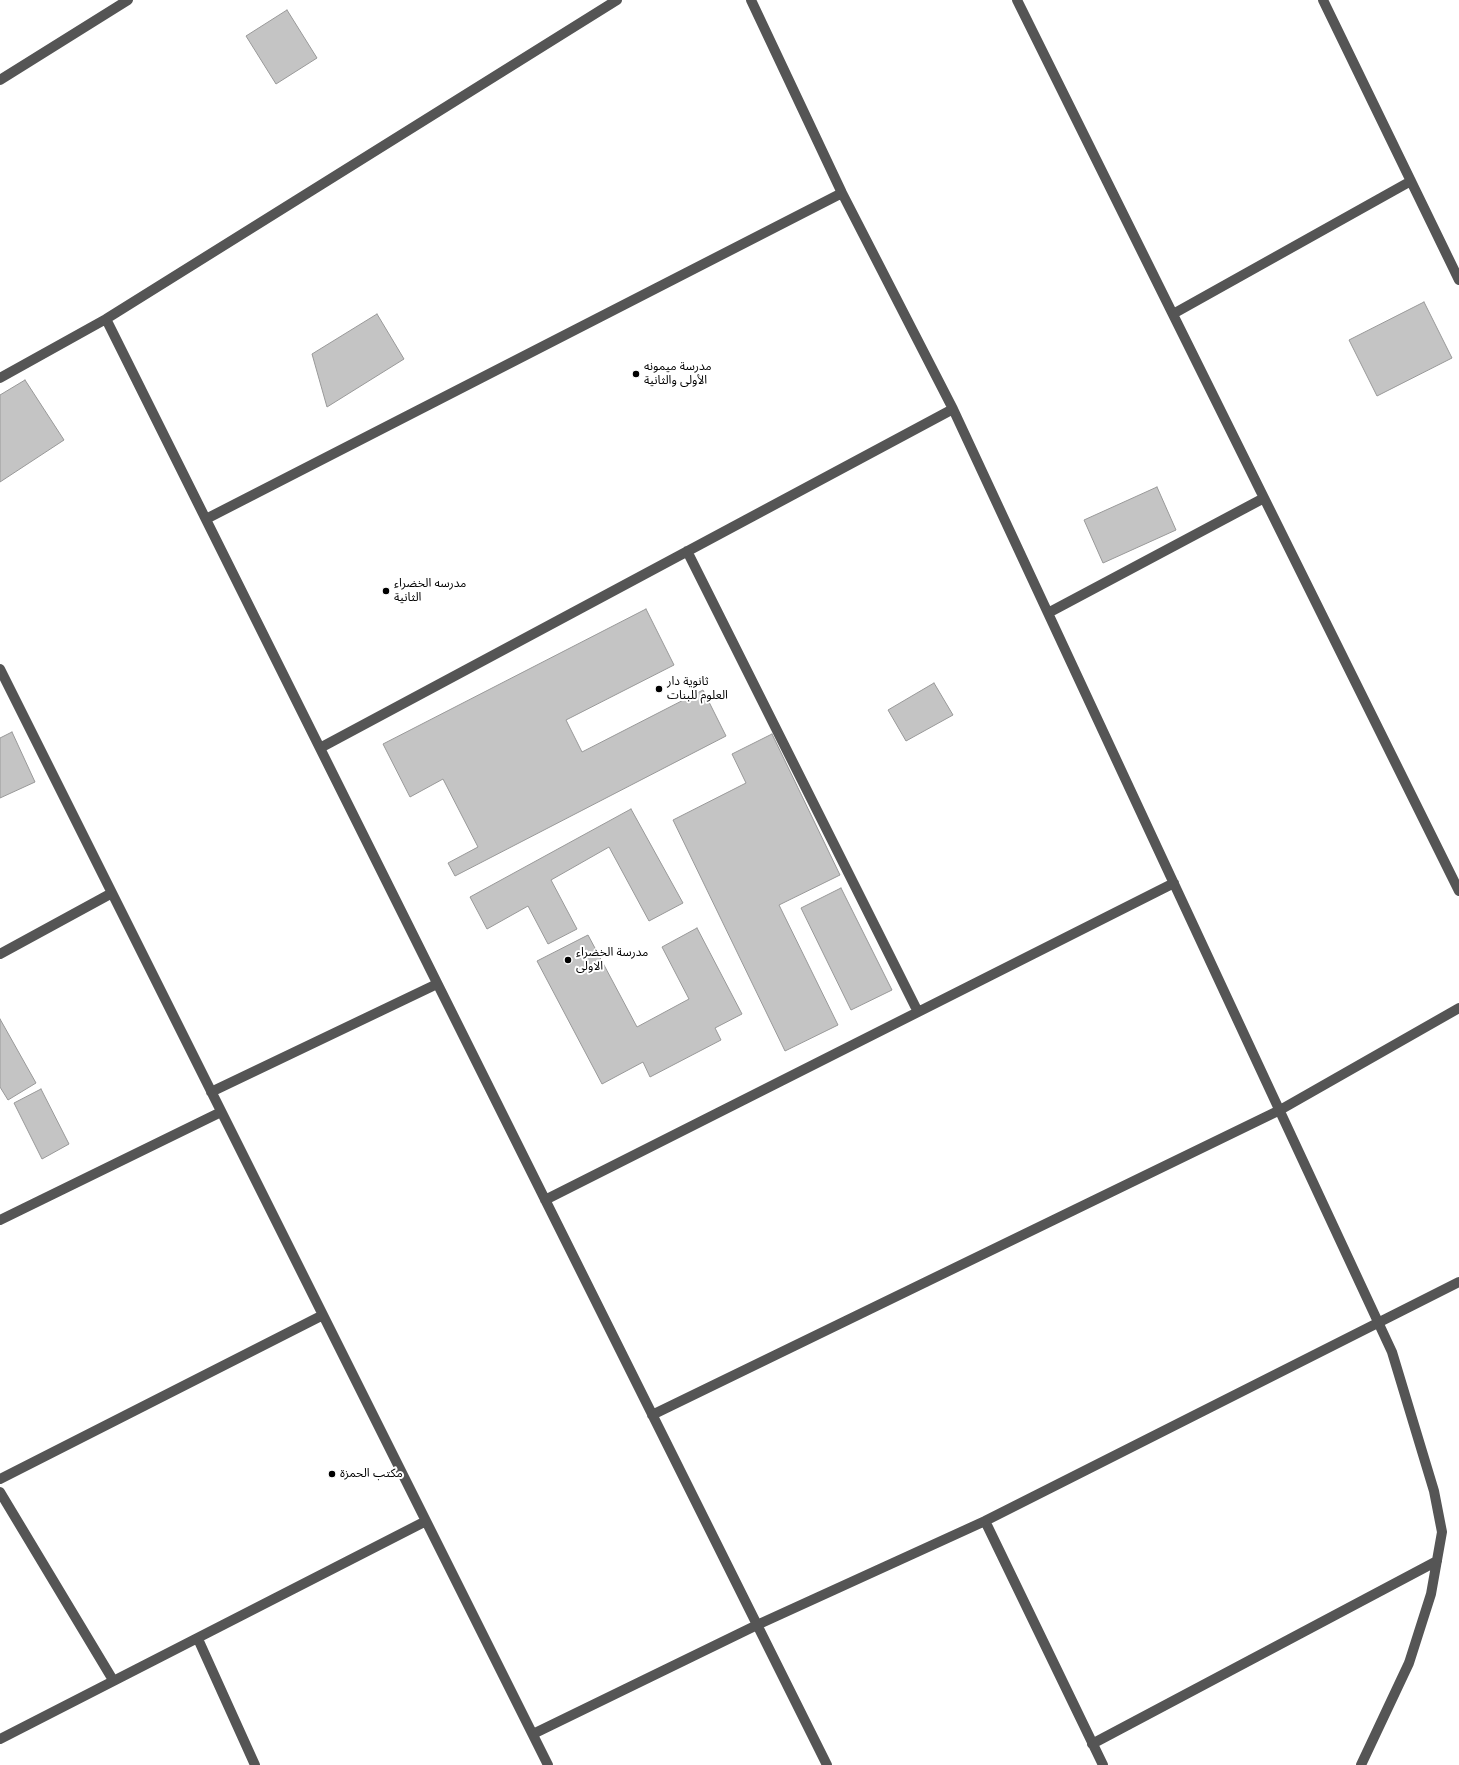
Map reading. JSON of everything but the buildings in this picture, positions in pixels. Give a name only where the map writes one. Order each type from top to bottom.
[{"type":"street","points":[[0,80],[128,0]]},
{"type":"street","points":[[0,378],[106,319],[617,0]]},
{"type":"street","points":[[751,0],[842,193],[952,408],[1392,1352],[1434,1491],[1442,1532],[1431,1594],[1409,1663],[1361,1765]]},
{"type":"street","points":[[1017,0],[1459,891]]},
{"type":"street","points":[[1323,0],[1459,280]]},
{"type":"street","points":[[1173,314],[1411,181]]},
{"type":"street","points":[[206,519],[842,193]]},
{"type":"street","points":[[106,319],[827,1765]]},
{"type":"street","points":[[320,748],[952,408]]},
{"type":"street","points":[[1048,613],[1264,498]]},
{"type":"street","points":[[687,551],[918,1012]]},
{"type":"street","points":[[1,675],[112,893],[548,1765]]},
{"type":"street","points":[[545,1200],[1174,883]]},
{"type":"street","points":[[0,954],[112,893]]},
{"type":"street","points":[[211,1092],[437,984]]},
{"type":"street","points":[[652,1415],[1280,1110],[1459,1008]]},
{"type":"street","points":[[0,1220],[221,1112]]},
{"type":"street","points":[[533,1734],[757,1625],[984,1520],[1459,1282]]},
{"type":"street","points":[[0,1479],[323,1316]]},
{"type":"street","points":[[0,1492],[114,1680]]},
{"type":"street","points":[[984,1520],[1102,1765]]},
{"type":"street","points":[[0,1739],[426,1521]]},
{"type":"street","points":[[1092,1744],[1437,1561]]},
{"type":"street","points":[[198,1639],[255,1765]]},
{"type":"place","name":"مدرسة ميمونه الأولى والثانية","points":[[636,374]]},
{"type":"place","name":"مدرسه الخضراء الثانية","points":[[386,591]]},
{"type":"place","name":"ثانوية دار العلوم للبنات","points":[[659,689]]},
{"type":"place","name":"مدرسة الخضراء الاولى","points":[[568,960]]},
{"type":"place","name":"مكتب الحمزة","points":[[332,1474]]}]
